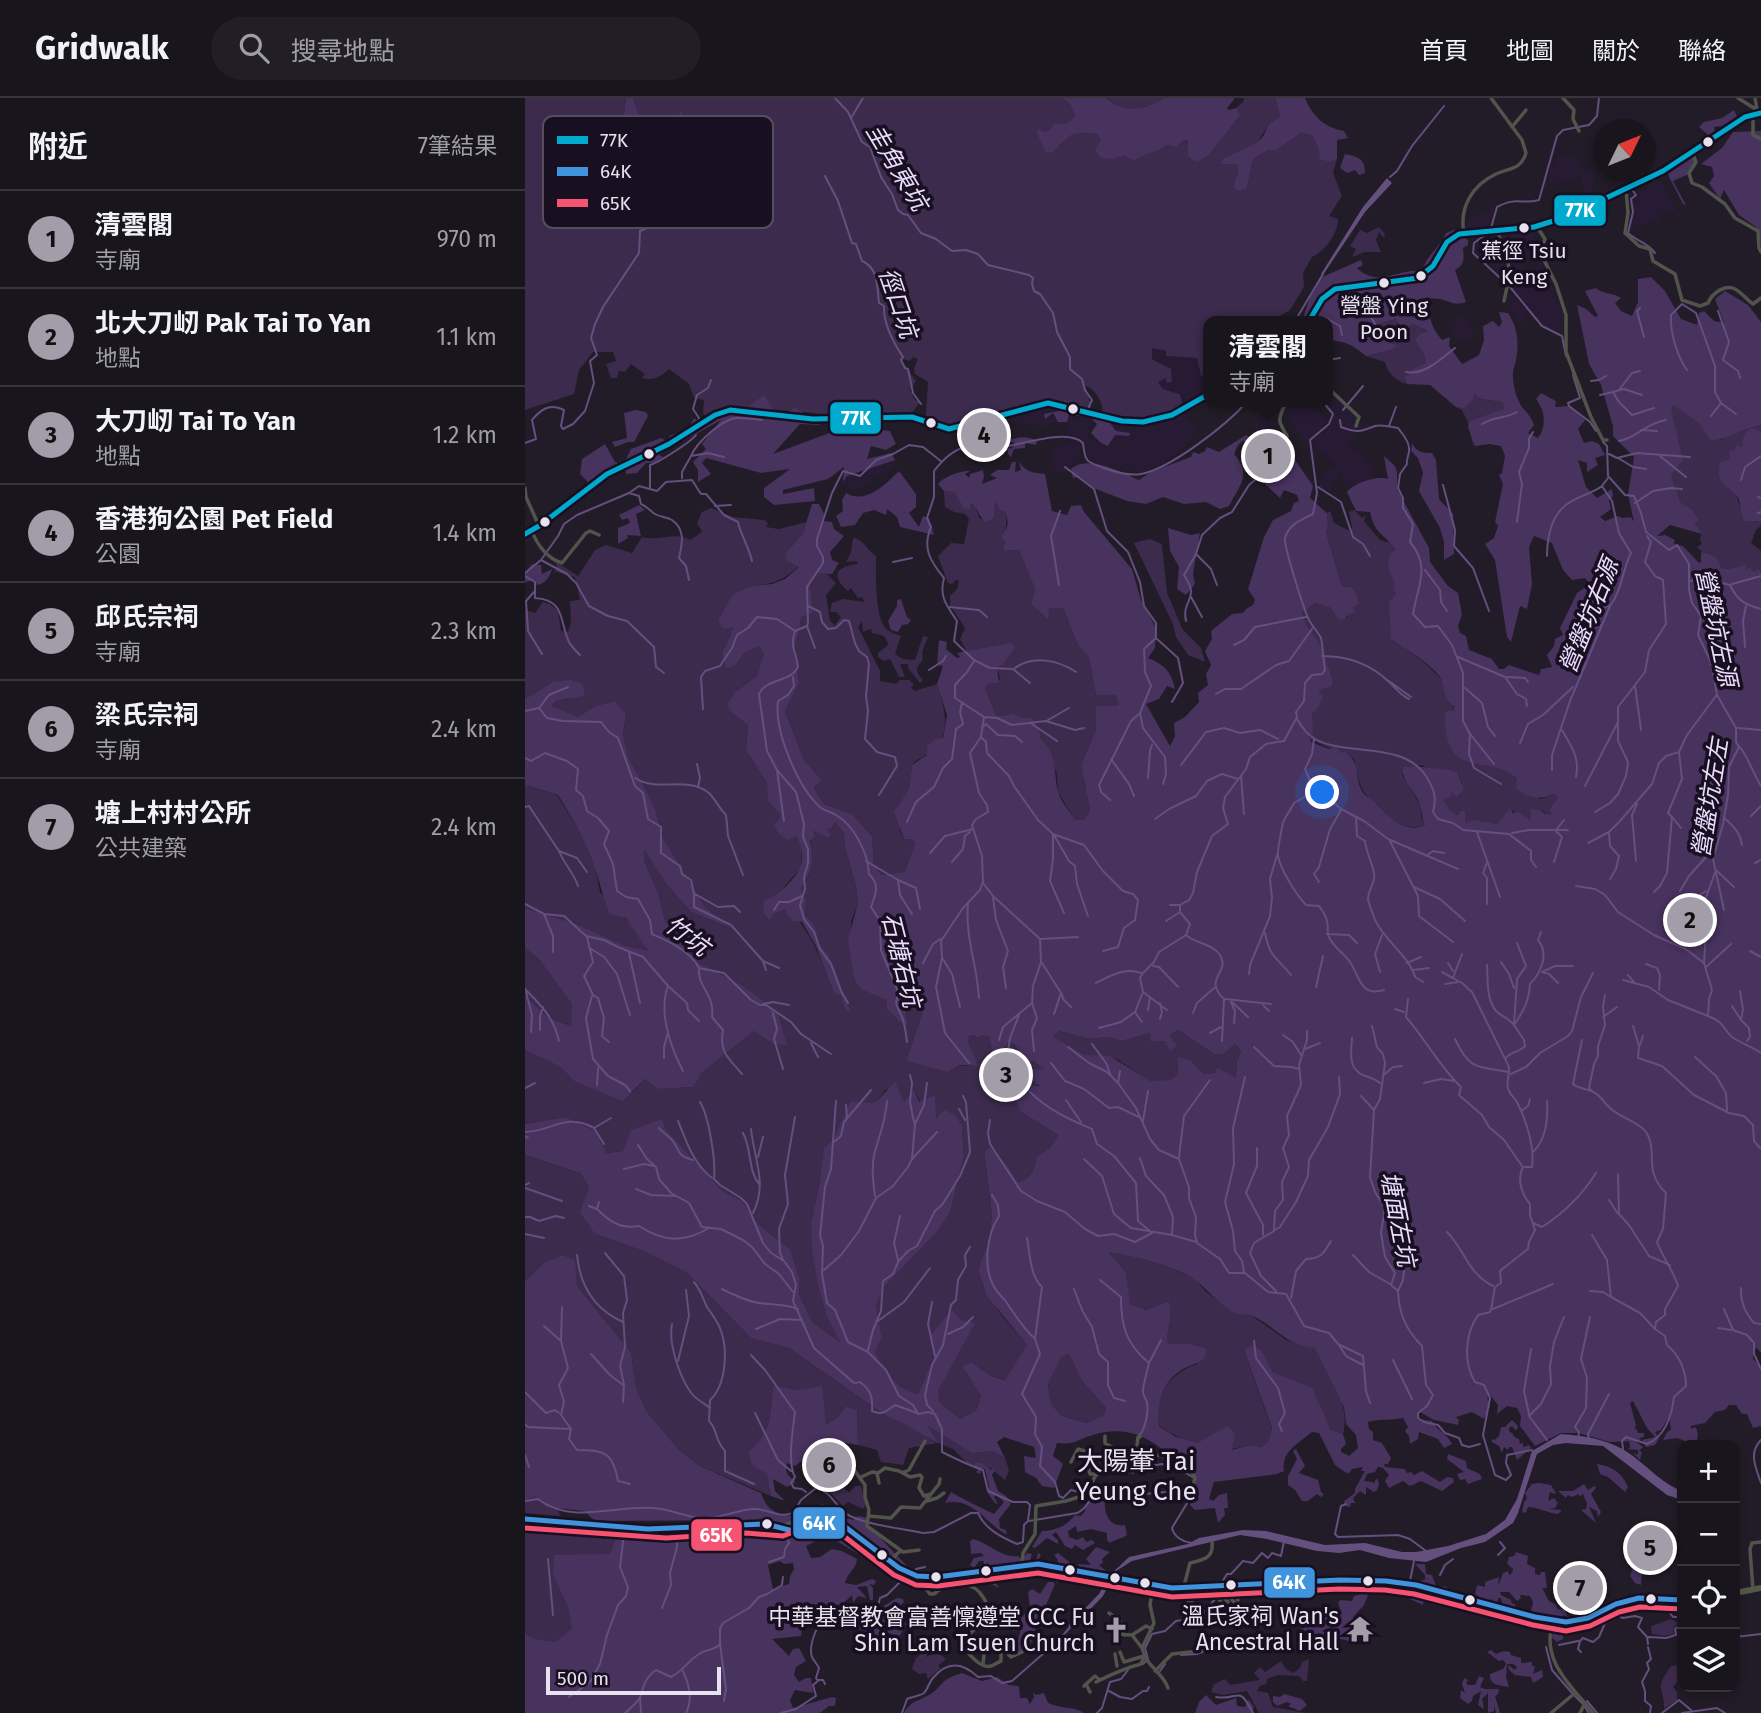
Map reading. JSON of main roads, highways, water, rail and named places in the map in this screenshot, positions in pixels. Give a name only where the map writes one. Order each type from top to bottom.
[{"type":"main road","points":[[1313,316],[1322,299],[1335,289],[1411,280],[1422,276],[1435,265],[1447,242],[1464,233],[1536,226],[1566,217],[1663,171],[1757,112]]},
{"type":"main road","points":[[529,533],[607,474],[669,444],[717,414],[730,410],[813,419],[912,417],[951,429],[1046,403],[1122,421],[1143,422],[1172,415],[1203,397]]},
{"type":"main road","points":[[525,1519],[667,1529],[824,1523],[844,1527],[908,1573],[927,1577],[1022,1564],[1051,1565],[1153,1586],[1183,1588],[1222,1589],[1340,1580],[1386,1581],[1416,1585],[1553,1620],[1580,1621],[1616,1604],[1639,1598],[1677,1600]]},
{"type":"main road","points":[[1740,1592],[1761,1588]]},
{"type":"waterway","name":"圭角東坑","points":[[835,98],[848,112],[862,142],[870,147],[881,177],[898,210],[908,215],[921,233],[936,239],[952,251],[966,250],[978,254],[988,265],[1033,278],[1034,291],[1040,294],[1053,313],[1057,332],[1070,357],[1070,369],[1082,379],[1092,400],[1088,409]]},
{"type":"waterway","points":[[851,118],[863,98]]},
{"type":"waterway","points":[[1491,228],[1497,207],[1515,201],[1539,200],[1557,136],[1563,130],[1589,125],[1597,116],[1599,98]]},
{"type":"waterway","points":[[1390,177],[1444,106]]},
{"type":"waterway","name":"徑口坑","points":[[825,176],[838,201],[852,243],[856,244],[862,261],[872,268],[879,303],[884,306],[887,326],[903,357],[901,360],[908,369],[913,393],[921,404]]},
{"type":"waterway","points":[[1633,191],[1636,195],[1631,199],[1633,212],[1628,233],[1655,253]]},
{"type":"waterway","points":[[525,443],[536,439],[532,420],[542,410],[550,407],[564,410],[561,426],[563,429],[573,424],[585,411],[594,383],[590,361],[597,355],[591,338],[595,324],[603,307],[639,253],[640,231],[647,228]]},
{"type":"waterway","points":[[1485,235],[1474,243],[1473,253],[1510,287],[1542,326],[1562,336],[1566,356]]},
{"type":"waterway","points":[[1298,316],[1323,274]]},
{"type":"waterway","points":[[1687,370],[1675,344],[1671,322],[1671,315],[1682,304],[1696,313],[1715,366],[1715,392],[1721,403],[1711,416]]},
{"type":"waterway","points":[[1365,307],[1384,339]]},
{"type":"waterway","points":[[1640,308],[1637,311],[1644,337]]},
{"type":"waterway","points":[[1718,311],[1729,342],[1723,360],[1738,371],[1740,378]]},
{"type":"waterway","points":[[1333,322],[1340,326],[1342,335]]},
{"type":"waterway","points":[[1406,372],[1426,369],[1455,348]]},
{"type":"waterway","points":[[1333,359],[1340,358]]},
{"type":"waterway","points":[[1619,390],[1632,373],[1640,371]]},
{"type":"waterway","points":[[1573,375],[1580,398],[1568,403],[1569,406],[1590,422],[1596,431]]},
{"type":"waterway","points":[[1591,381],[1606,376]]},
{"type":"waterway","points":[[698,422],[699,418],[693,409],[697,395],[708,388],[711,380]]},
{"type":"waterway","points":[[1343,410],[1363,386]]},
{"type":"waterway","points":[[1613,392],[1624,389],[1642,395]]},
{"type":"waterway","points":[[1600,395],[1613,392],[1632,415],[1654,408]]},
{"type":"waterway","points":[[1721,403],[1736,414]]},
{"type":"waterway","points":[[1030,683],[1013,669],[990,668],[974,660],[954,641],[957,621],[945,600],[942,590],[944,578],[931,560],[927,548],[931,527],[927,518],[934,497],[934,471],[944,460],[965,447],[992,449],[1039,439],[1064,437],[1083,443],[1086,458],[1093,464],[1123,473],[1141,474],[1183,455],[1242,407]]},
{"type":"waterway","points":[[1099,1028],[1121,1022],[1135,1012],[1143,992],[1140,978],[1143,973],[1159,952],[1186,935],[1190,924],[1180,912],[1180,905],[1189,900],[1193,893],[1197,872],[1212,836],[1228,824],[1223,808],[1225,797],[1246,769],[1250,757],[1266,744],[1284,741],[1297,717],[1296,712],[1304,701],[1305,683],[1312,675],[1322,674],[1325,670],[1321,638],[1306,614],[1290,564],[1285,538],[1292,526],[1313,514],[1317,493],[1310,440],[1329,424],[1333,414],[1327,407]]},
{"type":"waterway","points":[[1389,426],[1396,407]]},
{"type":"waterway","points":[[1482,424],[1517,412]]},
{"type":"waterway","points":[[691,456],[705,438],[725,422],[738,418],[762,420]]},
{"type":"waterway","points":[[1340,420],[1341,427],[1355,431],[1377,425],[1398,428],[1408,443],[1407,464],[1400,474],[1398,488],[1403,498],[1403,508],[1413,524],[1410,542],[1420,560],[1421,568],[1413,614],[1425,627],[1438,626],[1452,645],[1463,673],[1463,721],[1470,734],[1469,754],[1474,768],[1501,784]]},
{"type":"waterway","points":[[1619,441],[1666,420]]},
{"type":"waterway","points":[[1641,430],[1657,431]]},
{"type":"waterway","points":[[1517,522],[1522,484],[1519,472],[1533,432]]},
{"type":"waterway","points":[[650,488],[650,465],[675,452],[696,435]]},
{"type":"waterway","points":[[1603,442],[1607,446],[1608,476]]},
{"type":"waterway","points":[[784,821],[777,770],[767,751],[759,694],[767,685],[790,676],[798,667],[793,637],[795,631],[808,623],[807,587],[823,563],[817,539],[832,493],[843,471],[860,476],[876,460],[909,445],[923,447],[942,462]]},
{"type":"waterway","points":[[1186,621],[1185,614],[1191,590],[1184,575],[1196,554],[1202,535],[1220,518],[1232,512],[1255,480],[1254,472],[1262,466],[1271,465],[1290,447]]},
{"type":"waterway","points":[[682,478],[682,472],[691,456],[708,453],[724,457]]},
{"type":"waterway","points":[[1609,454],[1617,458],[1637,453],[1690,457]]},
{"type":"waterway","points":[[1660,456],[1686,477]]},
{"type":"waterway","points":[[1741,480],[1745,467],[1761,456]]},
{"type":"waterway","points":[[1618,458],[1633,467],[1646,469]]},
{"type":"waterway","points":[[1065,467],[1094,489],[1107,531],[1128,552],[1140,582],[1144,606],[1156,623],[1156,638],[1144,649],[1145,672],[1151,686],[1140,713],[1131,721],[1099,785],[1101,792],[1110,800]]},
{"type":"waterway","name":"營盤坑左源","points":[[1609,477],[1625,495],[1634,496],[1646,532],[1669,550],[1677,545],[1689,564],[1689,590],[1692,603],[1701,616],[1698,635],[1711,662],[1717,695],[1736,728],[1736,742],[1739,747],[1729,767],[1723,824],[1713,859],[1724,910]]},
{"type":"waterway","name":"營盤坑右源","points":[[1552,770],[1552,755],[1570,701],[1617,593],[1631,553],[1619,533],[1612,501],[1602,486],[1608,478]]},
{"type":"waterway","points":[[629,493],[639,486],[657,491],[666,482],[692,480],[701,494],[706,494],[724,515],[738,522],[752,561]]},
{"type":"waterway","points":[[1443,485],[1455,530],[1454,546],[1473,568],[1489,611]]},
{"type":"waterway","points":[[1547,556],[1550,532],[1560,511],[1565,505],[1602,486]]},
{"type":"waterway","points":[[1318,487],[1341,502],[1353,537],[1363,544],[1370,556]]},
{"type":"waterway","points":[[1635,503],[1653,491],[1682,489]]},
{"type":"waterway","points":[[541,560],[564,524],[577,515],[629,493],[639,496],[641,504],[655,514],[672,520],[679,528],[682,538],[679,558],[686,566],[689,580]]},
{"type":"waterway","points":[[715,506],[731,505]]},
{"type":"waterway","points":[[1059,585],[1051,536],[1060,511]]},
{"type":"waterway","points":[[1595,812],[1610,803],[1618,794],[1626,776],[1628,762],[1618,741],[1618,707],[1645,672],[1649,650],[1666,624],[1663,580],[1655,576],[1645,562],[1651,542],[1647,536]]},
{"type":"waterway","points":[[1196,554],[1211,569],[1217,585]]},
{"type":"waterway","points":[[893,562],[912,558]]},
{"type":"waterway","points":[[525,573],[541,560],[567,574],[576,583],[589,606],[608,616],[627,621],[654,647],[656,667],[664,673]]},
{"type":"waterway","points":[[1425,570],[1440,590],[1441,602],[1447,611]]},
{"type":"waterway","points":[[525,576],[535,582],[535,598],[557,607],[569,642],[580,655]]},
{"type":"waterway","points":[[1732,584],[1761,576]]},
{"type":"waterway","points":[[1690,581],[1707,579],[1730,585],[1742,601],[1761,609]]},
{"type":"waterway","points":[[534,592],[526,601],[528,631],[542,654]]},
{"type":"waterway","points":[[1191,597],[1202,617]]},
{"type":"waterway","points":[[808,606],[820,612],[822,622],[828,629],[836,628],[844,620],[849,621],[855,643],[859,651],[867,657],[868,711],[865,739],[877,752],[895,757],[897,766],[879,795]]},
{"type":"waterway","points":[[1583,615],[1608,606]]},
{"type":"waterway","points":[[1745,647],[1743,621],[1746,606]]},
{"type":"waterway","points":[[949,607],[979,610],[987,617]]},
{"type":"waterway","points":[[703,709],[701,677],[705,671],[720,666],[737,635],[748,628],[757,617],[777,619],[795,631]]},
{"type":"waterway","points":[[1234,645],[1244,640],[1255,627],[1306,617]]},
{"type":"waterway","points":[[1568,642],[1601,625]]},
{"type":"waterway","points":[[807,626],[815,648]]},
{"type":"waterway","points":[[1216,694],[1225,689],[1241,689],[1276,665],[1289,661],[1312,629]]},
{"type":"waterway","points":[[1157,639],[1178,658],[1183,683],[1172,702]]},
{"type":"waterway","points":[[929,670],[946,656]]},
{"type":"waterway","points":[[1322,656],[1340,657],[1365,665],[1409,699]]},
{"type":"waterway","points":[[1458,657],[1505,677],[1517,694],[1526,699],[1527,706]]},
{"type":"waterway","points":[[1015,668],[1037,660],[1061,664],[1076,672]]},
{"type":"waterway","points":[[969,1063],[945,1033],[936,987],[942,958],[941,941],[963,908],[980,890],[983,882],[982,856],[972,825],[976,819],[988,812],[979,793],[970,753],[981,737],[984,717],[955,698],[955,685],[974,661]]},
{"type":"waterway","name":"石塘右坑","points":[[793,677],[794,686],[788,695],[778,701],[784,743],[796,773],[812,799],[821,808],[849,825],[863,849],[869,874],[876,886],[871,907],[880,921],[881,950],[899,994],[896,1003],[904,1023],[907,1042]]},
{"type":"waterway","points":[[1507,677],[1525,678],[1528,682]]},
{"type":"waterway","points":[[1389,681],[1411,697]]},
{"type":"waterway","points":[[1635,686],[1641,730]]},
{"type":"waterway","points":[[525,711],[539,708],[549,695],[568,687]]},
{"type":"waterway","points":[[1520,743],[1528,724],[1543,715],[1573,687]]},
{"type":"waterway","points":[[1465,688],[1482,703],[1488,727],[1495,736]]},
{"type":"waterway","name":"營盤坑左源","points":[[1654,892],[1667,873],[1672,817],[1668,813],[1682,779],[1679,752],[1687,735],[1716,696]]},
{"type":"waterway","points":[[907,822],[916,802],[934,787],[943,768],[952,759],[956,729],[963,724],[960,712],[962,703]]},
{"type":"waterway","points":[[539,708],[547,718],[601,722],[618,738],[635,786],[643,793],[648,819],[661,827],[661,853],[680,866],[682,874],[691,880],[694,907],[731,925],[763,961],[779,968]]},
{"type":"waterway","points":[[1048,720],[1069,708]]},
{"type":"waterway","points":[[1140,713],[1143,728],[1165,757],[1166,774],[1163,784]]},
{"type":"waterway","points":[[984,717],[997,718],[1012,725],[1046,721],[1075,730],[1084,728]]},
{"type":"waterway","points":[[1297,719],[1315,739],[1342,747],[1388,753],[1415,765],[1426,776],[1433,789],[1433,812],[1438,819],[1453,823],[1463,830],[1509,834],[1531,851],[1531,860],[1536,867]]},
{"type":"waterway","points":[[1585,786],[1618,722]]},
{"type":"waterway","points":[[982,727],[986,724],[998,735],[1015,736],[1022,742]]},
{"type":"waterway","points":[[1032,724],[1057,741]]},
{"type":"waterway","points":[[1181,765],[1206,732],[1224,728],[1240,733],[1260,730],[1278,739]]},
{"type":"waterway","points":[[1738,728],[1761,730]]},
{"type":"waterway","points":[[1562,730],[1576,758],[1576,777]]},
{"type":"waterway","points":[[1471,735],[1494,764]]},
{"type":"waterway","points":[[982,738],[986,742],[987,753],[1009,776],[1038,820],[1053,834],[1084,845],[1103,871],[1123,891],[1133,894],[1138,900],[1135,920],[1124,928],[1118,947],[1103,951]]},
{"type":"waterway","points":[[1314,739],[1312,754],[1305,769],[1311,783],[1341,809],[1364,821],[1388,839],[1458,869]]},
{"type":"waterway","points":[[1148,778],[1152,745]]},
{"type":"waterway","name":"營盤坑左左","points":[[1740,747],[1761,786]]},
{"type":"waterway","points":[[1588,843],[1609,832],[1652,784],[1659,763],[1666,756],[1679,752]]},
{"type":"waterway","name":"竹坑","points":[[525,758],[531,761],[545,753],[567,761],[578,769],[576,790],[583,796],[587,811],[598,818],[609,831],[604,844],[613,864],[617,891],[626,897],[638,899],[650,920],[652,934],[685,952],[699,968],[724,973],[751,1000],[766,1005],[831,1054]]},
{"type":"waterway","points":[[1111,759],[1134,796]]},
{"type":"waterway","points":[[697,764],[700,778],[698,787]]},
{"type":"waterway","name":"營盤坑左左","points":[[1696,817],[1708,782],[1727,768]]},
{"type":"waterway","points":[[777,770],[796,792],[804,824],[803,837],[808,849],[805,889],[800,905],[804,919],[831,964],[848,1003]]},
{"type":"waterway","points":[[1155,819],[1196,796],[1207,781],[1222,774],[1238,779]]},
{"type":"waterway","points":[[1241,776],[1244,814]]},
{"type":"waterway","points":[[635,778],[653,784],[691,785],[709,793],[726,815],[728,836],[743,875]]},
{"type":"waterway","points":[[1311,783],[1308,795],[1294,803],[1284,820],[1278,850],[1280,862],[1289,882],[1306,905],[1319,906],[1328,925],[1329,937],[1350,962],[1365,988],[1370,991],[1384,990]]},
{"type":"waterway","points":[[1636,861],[1632,815],[1637,804]]},
{"type":"waterway","points":[[525,807],[529,806],[559,851],[577,858],[587,872]]},
{"type":"waterway","points":[[1751,816],[1761,806]]},
{"type":"waterway","points":[[1319,882],[1314,874],[1319,867],[1330,829],[1341,810]]},
{"type":"waterway","points":[[1356,817],[1357,836],[1365,841],[1374,873],[1368,899],[1375,920],[1408,962],[1415,977],[1423,982]]},
{"type":"waterway","name":"營盤坑左左","points":[[1673,818],[1681,828]]},
{"type":"waterway","name":"營盤坑左左","points":[[1724,818],[1736,830],[1742,845]]},
{"type":"waterway","points":[[1556,830],[1564,820]]},
{"type":"waterway","points":[[930,853],[945,836],[973,829]]},
{"type":"waterway","points":[[1512,833],[1555,830],[1562,837],[1554,862]]},
{"type":"waterway","points":[[1556,830],[1568,830]]},
{"type":"waterway","points":[[952,862],[963,849],[965,836],[970,832]]},
{"type":"waterway","points":[[1477,832],[1500,897]]},
{"type":"waterway","points":[[1609,833],[1610,846],[1619,856],[1610,879]]},
{"type":"waterway","points":[[1053,835],[1050,881],[1064,913]]},
{"type":"waterway","points":[[1054,835],[1069,861],[1075,866],[1077,884],[1088,916]]},
{"type":"waterway","points":[[1390,841],[1418,896],[1419,916],[1453,942]]},
{"type":"waterway","name":"營盤坑左左","points":[[1680,891],[1689,876],[1714,848]]},
{"type":"waterway","points":[[559,851],[578,886]]},
{"type":"waterway","points":[[1426,856],[1433,851],[1444,853]]},
{"type":"waterway","points":[[1249,974],[1250,965],[1270,916],[1270,879],[1277,855]]},
{"type":"waterway","points":[[1755,863],[1761,860]]},
{"type":"waterway","points":[[866,861],[898,880],[900,895],[912,914]]},
{"type":"waterway","points":[[1487,862],[1483,873],[1487,878],[1487,904]]},
{"type":"waterway","name":"營盤坑左左","points":[[1691,913],[1705,900],[1716,870],[1734,887]]},
{"type":"waterway","points":[[898,880],[916,888],[920,909]]},
{"type":"waterway","points":[[983,883],[993,896],[1040,939],[1041,962],[1033,986],[1032,1003],[1037,1018],[1032,1030],[1034,1051]]},
{"type":"waterway","points":[[1576,886],[1595,889],[1605,895],[1618,912],[1654,935],[1687,950],[1704,963]]},
{"type":"waterway","points":[[1414,887],[1440,899],[1465,921]]},
{"type":"waterway","points":[[1695,898],[1706,891]]},
{"type":"waterway","points":[[695,894],[718,907],[734,906],[740,912]]},
{"type":"waterway","points":[[774,910],[779,902],[789,902],[802,896]]},
{"type":"waterway","points":[[993,898],[996,920],[1008,951],[1003,967],[1006,988]]},
{"type":"waterway","points":[[968,903],[968,928],[979,998]]},
{"type":"waterway","points":[[525,904],[544,914],[564,916],[586,936],[604,940],[643,957],[687,1003],[688,1010],[699,1021]]},
{"type":"waterway","points":[[1170,905],[1179,905]]},
{"type":"waterway","points":[[1166,921],[1180,912]]},
{"type":"waterway","points":[[544,914],[553,936],[553,952]]},
{"type":"waterway","points":[[1487,965],[1488,989],[1493,1006],[1514,1025],[1525,1005],[1530,984],[1543,962],[1543,951],[1538,940],[1541,932]]},
{"type":"waterway","points":[[1706,932],[1704,963],[1712,990],[1708,1016],[1719,1022],[1735,1039],[1761,1053]]},
{"type":"waterway","points":[[1265,933],[1272,953],[1291,975]]},
{"type":"waterway","points":[[1327,934],[1349,935],[1357,943]]},
{"type":"waterway","points":[[1186,935],[1213,948],[1220,955],[1222,967],[1216,986],[1224,999],[1222,1041]]},
{"type":"waterway","points":[[1380,972],[1375,954],[1382,935]]},
{"type":"waterway","points":[[587,937],[593,962],[584,976],[593,995],[598,998],[604,1018],[602,1036],[609,1042]]},
{"type":"waterway","points":[[1041,939],[1078,937]]},
{"type":"waterway","points":[[923,963],[933,944],[940,939]]},
{"type":"waterway","points":[[1506,1058],[1525,1046],[1514,1025],[1517,979],[1526,966],[1517,943]]},
{"type":"waterway","points":[[1706,967],[1731,944]]},
{"type":"waterway","points":[[591,949],[604,957],[617,974],[630,1015]]},
{"type":"waterway","points":[[1750,951],[1761,957]]},
{"type":"waterway","points":[[629,953],[640,1003]]},
{"type":"waterway","points":[[1462,954],[1453,978],[1472,992],[1509,1067],[1509,1090],[1520,1109],[1531,1142],[1532,1167],[1525,1167]]},
{"type":"waterway","points":[[1316,987],[1323,956]]},
{"type":"waterway","points":[[1407,963],[1421,957]]},
{"type":"waterway","points":[[943,959],[952,974],[960,1007]]},
{"type":"waterway","points":[[763,961],[766,970]]},
{"type":"waterway","points":[[1501,962],[1514,988]]},
{"type":"waterway","points":[[1042,963],[1061,993],[1054,1014]]},
{"type":"waterway","points":[[1448,963],[1453,971]]},
{"type":"waterway","points":[[1646,964],[1657,968],[1660,975],[1659,990]]},
{"type":"waterway","points":[[1153,966],[1159,967],[1178,987]]},
{"type":"waterway","points":[[1542,972],[1555,966],[1573,966]]},
{"type":"waterway","points":[[699,968],[699,975],[711,1002],[712,1017],[723,1030],[724,1050],[742,1074]]},
{"type":"waterway","points":[[1413,970],[1429,968]]},
{"type":"waterway","points":[[1096,983],[1123,972],[1141,973]]},
{"type":"waterway","points":[[1442,972],[1453,978]]},
{"type":"waterway","points":[[1542,972],[1549,974],[1558,983]]},
{"type":"waterway","points":[[1511,1074],[1526,1067],[1540,1053],[1568,1036],[1572,1031],[1581,997],[1593,973]]},
{"type":"waterway","points":[[1628,975],[1634,982]]},
{"type":"waterway","points":[[1623,980],[1649,987],[1668,1000],[1708,1016]]},
{"type":"waterway","points":[[1445,984],[1458,982]]},
{"type":"waterway","points":[[668,986],[665,1019],[670,1041],[683,1071]]},
{"type":"waterway","points":[[1193,1013],[1197,1003],[1214,988]]},
{"type":"waterway","points":[[525,989],[550,1019],[559,1041]]},
{"type":"waterway","points":[[1740,991],[1743,1009],[1741,1020],[1749,1028],[1750,1037],[1747,1041]]},
{"type":"waterway","points":[[526,992],[532,1015],[531,1032]]},
{"type":"waterway","points":[[1143,992],[1167,1010]]},
{"type":"waterway","points":[[1062,994],[1071,1007]]},
{"type":"waterway","points":[[1592,1091],[1589,1088],[1605,1025],[1605,995]]},
{"type":"waterway","points":[[592,996],[586,1018],[593,1059],[608,1076],[625,1085],[630,1091]]},
{"type":"waterway","points":[[1148,1010],[1150,997]]},
{"type":"waterway","points":[[1225,999],[1271,1004]]},
{"type":"waterway","points":[[1408,999],[1406,1017],[1461,1087],[1459,1095],[1482,1115],[1522,1166]]},
{"type":"waterway","points":[[1231,1001],[1248,1017]]},
{"type":"waterway","points":[[763,1004],[773,1002],[789,1005]]},
{"type":"waterway","points":[[1231,1002],[1235,1011],[1234,1023]]},
{"type":"waterway","points":[[999,1040],[1003,1027],[1032,1003]]},
{"type":"waterway","points":[[1160,1003],[1160,1019]]},
{"type":"waterway","points":[[1263,1005],[1269,1011]]},
{"type":"waterway","points":[[1732,1006],[1741,1020]]},
{"type":"waterway","points":[[540,1030],[543,1007]]},
{"type":"waterway","points":[[1603,1017],[1617,1007]]},
{"type":"waterway","points":[[1395,1009],[1404,1012]]},
{"type":"waterway","points":[[1135,1012],[1142,1022]]},
{"type":"waterway","points":[[773,1013],[777,1029],[774,1039],[783,1069]]},
{"type":"waterway","points":[[1008,1051],[1019,1015]]},
{"type":"waterway","name":"塘面左坑","points":[[1372,1026],[1377,1047],[1383,1054],[1385,1063],[1380,1099],[1374,1110],[1370,1177],[1385,1208],[1381,1233],[1385,1257],[1395,1273],[1391,1285],[1398,1291],[1400,1307],[1408,1328],[1422,1346],[1426,1385],[1433,1395],[1427,1406],[1418,1413],[1418,1418],[1438,1425],[1445,1433],[1459,1438],[1462,1445],[1469,1447],[1480,1444]]},
{"type":"waterway","points":[[1633,1026],[1639,1046],[1638,1058],[1662,1066],[1694,1095],[1729,1113],[1744,1116],[1753,1125],[1754,1141],[1761,1149]]},
{"type":"waterway","points":[[1210,1033],[1221,1027]]},
{"type":"waterway","points":[[1276,1291],[1261,1276],[1250,1253],[1254,1243],[1274,1231],[1275,1211],[1283,1200],[1282,1182],[1289,1167],[1283,1148],[1289,1135],[1287,1116],[1301,1085],[1299,1065],[1307,1031]]},
{"type":"waterway","points":[[664,1058],[668,1032]]},
{"type":"waterway","points":[[1283,1035],[1293,1042],[1301,1055]]},
{"type":"waterway","points":[[1640,1045],[1643,1036]]},
{"type":"waterway","points":[[1352,1038],[1351,1060],[1355,1069],[1380,1083]]},
{"type":"waterway","points":[[1455,1039],[1470,1062],[1509,1072]]},
{"type":"waterway","points":[[1582,1040],[1573,1084],[1598,1095],[1613,1111],[1642,1128],[1650,1139],[1655,1176],[1666,1193],[1663,1229],[1657,1242],[1678,1286],[1665,1309],[1665,1315],[1656,1322],[1655,1329],[1665,1336],[1667,1345],[1678,1358],[1685,1374],[1686,1386],[1674,1397],[1669,1418],[1659,1436],[1647,1444],[1626,1437],[1622,1441],[1623,1449]]},
{"type":"waterway","points":[[811,1043],[818,1057]]},
{"type":"waterway","points":[[1305,1049],[1320,1043]]},
{"type":"waterway","points":[[1092,1044],[1106,1063],[1111,1076]]},
{"type":"waterway","points":[[1068,1047],[1089,1063],[1107,1072],[1118,1083],[1136,1108],[1150,1139],[1159,1150],[1179,1159],[1196,1217],[1197,1243],[1220,1259],[1229,1273],[1245,1273],[1268,1292],[1286,1294],[1304,1326],[1329,1333],[1338,1344],[1363,1356],[1366,1391],[1370,1403]]},
{"type":"waterway","points":[[1254,1047],[1274,1066],[1299,1069]]},
{"type":"waterway","points":[[1695,1057],[1716,1076],[1726,1093],[1727,1110]]},
{"type":"waterway","points":[[1051,1063],[1065,1081],[1084,1089],[1109,1108],[1118,1107],[1139,1117]]},
{"type":"waterway","points":[[1385,1074],[1393,1067],[1402,1066]]},
{"type":"waterway","points":[[597,1085],[598,1068]]},
{"type":"waterway","points":[[1118,1083],[1120,1071]]},
{"type":"waterway","points":[[910,1075],[910,1102],[914,1122]]},
{"type":"waterway","points":[[1244,1272],[1242,1261],[1235,1251],[1225,1202],[1234,1164],[1233,1128],[1245,1077]]},
{"type":"waterway","points":[[1275,1230],[1280,1227],[1296,1202],[1308,1176],[1309,1160],[1328,1127],[1340,1094],[1339,1077]]},
{"type":"waterway","points":[[1424,1083],[1441,1079],[1454,1081]]},
{"type":"waterway","points":[[1179,1157],[1184,1116],[1210,1080]]},
{"type":"waterway","points":[[525,1088],[535,1083]]},
{"type":"waterway","points":[[824,1270],[841,1255],[859,1231],[876,1198],[893,1186],[908,1167],[912,1159],[915,1124],[924,1105],[927,1083]]},
{"type":"waterway","points":[[834,1142],[841,1136],[844,1122],[871,1090]]},
{"type":"waterway","points":[[1143,1121],[1148,1091]]},
{"type":"waterway","points":[[1030,1092],[1051,1109],[1092,1129],[1097,1144],[1114,1156],[1136,1183],[1138,1221],[1151,1232]]},
{"type":"waterway","points":[[868,1350],[881,1311],[883,1281],[893,1274],[898,1262],[908,1251],[917,1246],[935,1211],[942,1205],[960,1176],[970,1152],[966,1102],[963,1096]]},
{"type":"waterway","points":[[1361,1096],[1374,1110]]},
{"type":"waterway","points":[[1521,1111],[1528,1106],[1530,1099]]},
{"type":"waterway","points":[[1066,1100],[1081,1122]]},
{"type":"waterway","points":[[525,1501],[538,1499],[551,1507],[579,1512],[653,1508],[706,1518],[753,1509],[784,1515],[794,1512],[801,1500],[816,1488],[826,1493],[845,1513],[867,1522],[923,1533],[934,1532],[971,1513],[978,1513],[985,1524],[999,1535],[1017,1544],[1023,1542],[1024,1525],[1028,1521],[1030,1505],[1027,1502],[1013,1502],[988,1491],[983,1470],[942,1452],[942,1429],[935,1414],[918,1414],[913,1405],[899,1396],[886,1370],[868,1352],[848,1342],[835,1310],[827,1303],[820,1235],[825,1187],[831,1169],[836,1101]]},
{"type":"waterway","points":[[875,1196],[873,1162],[887,1101]]},
{"type":"waterway","points":[[1534,1151],[1545,1128],[1547,1101]]},
{"type":"waterway","points":[[700,1102],[711,1139],[714,1179],[747,1204],[763,1243],[771,1253],[784,1261],[792,1272],[796,1285],[793,1301],[814,1348],[854,1383],[860,1382],[867,1388],[872,1398],[872,1411],[882,1413],[895,1405],[917,1413]]},
{"type":"waterway","points":[[846,1105],[847,1118]]},
{"type":"waterway","points":[[959,1109],[965,1120]]},
{"type":"waterway","points":[[783,1260],[779,1229],[788,1204],[785,1175],[795,1117]]},
{"type":"waterway","points":[[525,1132],[566,1122],[594,1128],[611,1118]]},
{"type":"waterway","points":[[990,1120],[990,1144],[1021,1191],[1037,1201],[1065,1212],[1098,1236],[1114,1234],[1135,1242],[1152,1233]]},
{"type":"waterway","points":[[678,1121],[695,1159],[712,1178]]},
{"type":"waterway","points":[[594,1128],[604,1144]]},
{"type":"waterway","points":[[659,1128],[673,1141],[681,1155],[693,1160]]},
{"type":"waterway","points":[[751,1129],[760,1182],[753,1213]]},
{"type":"waterway","points":[[912,1159],[937,1132]]},
{"type":"waterway","points":[[743,1133],[753,1173],[759,1184]]},
{"type":"waterway","points":[[758,1157],[763,1137]]},
{"type":"waterway","points":[[638,1145],[656,1167],[659,1179],[671,1193],[689,1203],[702,1227],[721,1229],[743,1240],[765,1264],[779,1274],[793,1292]]},
{"type":"waterway","points":[[1257,1148],[1257,1166],[1246,1193],[1263,1225],[1263,1235]]},
{"type":"waterway","points":[[1140,1158],[1146,1176],[1164,1195],[1173,1217],[1172,1234]]},
{"type":"waterway","points":[[1084,1159],[1102,1176],[1114,1214],[1131,1228],[1196,1242]]},
{"type":"waterway","points":[[624,1169],[644,1164],[654,1166]]},
{"type":"waterway","points":[[1523,1167],[1521,1186],[1530,1204],[1535,1230],[1528,1249],[1500,1271],[1501,1283],[1495,1287],[1491,1310],[1478,1315],[1470,1331],[1467,1357],[1475,1382],[1484,1385],[1490,1398],[1483,1435],[1495,1475],[1506,1480],[1511,1475],[1506,1463],[1507,1455],[1532,1450]]},
{"type":"waterway","points":[[1533,1223],[1542,1227],[1558,1216],[1579,1196],[1596,1173]]},
{"type":"waterway","points":[[1618,1174],[1619,1214],[1649,1256],[1670,1265]]},
{"type":"waterway","points":[[525,1185],[529,1183]]},
{"type":"waterway","points":[[525,1188],[562,1201]]},
{"type":"waterway","points":[[636,1189],[651,1195],[676,1196]]},
{"type":"waterway","points":[[992,1195],[998,1205],[999,1216],[988,1250],[990,1277],[996,1290],[1034,1338]]},
{"type":"waterway","points":[[1609,1200],[1618,1214]]},
{"type":"waterway","points":[[599,1202],[597,1209],[616,1224],[639,1226],[665,1238],[691,1236],[709,1228]]},
{"type":"waterway","points":[[589,1206],[597,1209]]},
{"type":"waterway","points":[[525,1217],[539,1221],[556,1216],[564,1218]]},
{"type":"waterway","points":[[898,1260],[894,1243],[900,1216]]},
{"type":"waterway","points":[[1447,1232],[1477,1275],[1493,1286]]},
{"type":"waterway","points":[[525,1234],[544,1238]]},
{"type":"waterway","points":[[1398,1291],[1403,1280],[1408,1235]]},
{"type":"waterway","points":[[1592,1235],[1607,1260],[1611,1297],[1640,1313],[1655,1329]]},
{"type":"waterway","points":[[1027,1238],[1033,1271],[1042,1287],[1035,1339],[1040,1354],[1022,1394],[1036,1417],[1035,1434],[1042,1447],[1040,1466],[1055,1482],[1059,1496],[1063,1498],[1071,1490],[1094,1496]]},
{"type":"waterway","points":[[1291,1298],[1296,1271],[1306,1259],[1321,1254],[1331,1241]]},
{"type":"waterway","points":[[933,1411],[927,1405],[925,1395],[932,1365],[943,1345],[951,1305],[956,1300],[958,1280],[966,1266],[965,1255],[970,1247]]},
{"type":"waterway","points":[[605,1253],[624,1276],[627,1300],[623,1313],[625,1347],[620,1366],[624,1385],[623,1402]]},
{"type":"waterway","points":[[577,1255],[581,1277],[590,1295],[604,1310],[623,1322]]},
{"type":"waterway","points":[[1353,1255],[1369,1272],[1390,1284]]},
{"type":"waterway","points":[[878,1321],[904,1302],[930,1268]]},
{"type":"waterway","points":[[1100,1280],[1121,1297],[1126,1334],[1135,1349],[1149,1363],[1143,1390],[1147,1402],[1147,1416],[1139,1436]]},
{"type":"waterway","points":[[694,1282],[718,1324],[724,1348],[722,1377],[710,1400],[709,1421],[725,1451],[725,1471],[754,1484]]},
{"type":"waterway","points":[[1493,1309],[1553,1284]]},
{"type":"waterway","points":[[1741,1288],[1741,1298],[1746,1311],[1754,1323],[1761,1324]]},
{"type":"waterway","points":[[722,1289],[754,1302],[798,1309]]},
{"type":"waterway","points":[[1074,1289],[1092,1327],[1099,1354],[1108,1362],[1108,1385],[1114,1398],[1125,1401]]},
{"type":"waterway","points":[[678,1361],[689,1316],[686,1290]]},
{"type":"waterway","points":[[1590,1291],[1603,1292],[1609,1296]]},
{"type":"waterway","points":[[932,1302],[928,1324],[935,1356]]},
{"type":"waterway","points":[[561,1341],[562,1307]]},
{"type":"waterway","points":[[1724,1309],[1733,1330],[1747,1335],[1754,1343],[1754,1354],[1761,1369]]},
{"type":"waterway","points":[[948,1334],[963,1327],[973,1317]]},
{"type":"waterway","points":[[1547,1440],[1529,1416],[1541,1404],[1551,1384],[1550,1366],[1554,1342],[1564,1317]]},
{"type":"waterway","points":[[1578,1439],[1579,1432],[1575,1427],[1586,1408],[1587,1378],[1581,1359],[1590,1317]]},
{"type":"waterway","points":[[756,1329],[780,1319],[802,1320]]},
{"type":"waterway","points":[[672,1324],[673,1351],[683,1379],[694,1396],[710,1408]]},
{"type":"waterway","points":[[544,1326],[561,1341],[568,1368],[559,1385],[564,1402],[561,1415],[571,1429],[569,1439],[577,1450],[601,1452],[606,1455],[613,1464],[618,1481],[630,1484]]},
{"type":"waterway","points":[[1718,1328],[1731,1330]]},
{"type":"waterway","points":[[1149,1363],[1161,1340]]},
{"type":"waterway","points":[[1254,1341],[1256,1358],[1278,1388],[1285,1413],[1279,1424],[1282,1431]]},
{"type":"waterway","points":[[1339,1345],[1346,1356],[1363,1365]]},
{"type":"waterway","points":[[1529,1414],[1524,1391],[1531,1349]]},
{"type":"waterway","points":[[591,1354],[623,1385]]},
{"type":"waterway","points":[[751,1355],[795,1412],[791,1455],[795,1477],[791,1483],[794,1488],[806,1492]]},
{"type":"waterway","points":[[1393,1360],[1412,1399]]},
{"type":"waterway","points":[[525,1392],[546,1413],[555,1410],[559,1413]]},
{"type":"waterway","points":[[1589,1440],[1588,1434],[1609,1394]]},
{"type":"waterway","points":[[755,1413],[778,1460],[791,1471]]},
{"type":"waterway","points":[[525,1424],[528,1427],[571,1429]]},
{"type":"waterway","points":[[1761,1440],[1754,1455],[1761,1483]]},
{"type":"waterway","points":[[1137,1449],[1144,1454],[1144,1464],[1173,1467]]},
{"type":"waterway","points":[[525,1455],[529,1467]]},
{"type":"waterway","points":[[1178,1468],[1194,1478]]},
{"type":"waterway","points":[[1029,1521],[1077,1513],[1094,1496],[1105,1491],[1130,1495],[1170,1492],[1189,1500],[1172,1528],[1179,1538],[1192,1543]]},
{"type":"waterway","points":[[1346,1504],[1341,1506],[1335,1534],[1338,1537],[1398,1535],[1410,1539],[1426,1551]]},
{"type":"waterway","points":[[769,1562],[784,1557],[789,1543],[785,1531]]},
{"type":"waterway","points":[[569,1697],[590,1682],[600,1664],[618,1605],[626,1596],[628,1587],[620,1567],[624,1533]]},
{"type":"waterway","points":[[662,1608],[671,1585],[670,1573],[677,1547],[677,1535]]},
{"type":"waterway","points":[[1222,1582],[1227,1574],[1231,1574],[1243,1561],[1253,1563],[1262,1553],[1268,1558],[1272,1553],[1281,1556],[1284,1541]]},
{"type":"waterway","points":[[1498,1555],[1505,1548],[1500,1542]]},
{"type":"waterway","points":[[548,1559],[553,1615]]},
{"type":"waterway","points":[[1440,1575],[1445,1565],[1453,1559]]},
{"type":"waterway","points":[[1410,1581],[1414,1561]]},
{"type":"waterway","points":[[916,1569],[925,1567]]},
{"type":"waterway","points":[[1071,1626],[1101,1595],[1111,1576]]},
{"type":"waterway","points":[[1316,1578],[1341,1576]]},
{"type":"waterway","points":[[625,1713],[638,1700],[646,1681],[656,1670],[671,1677],[699,1654],[718,1646],[723,1623],[749,1608],[759,1597],[782,1585],[783,1577]]},
{"type":"waterway","points":[[781,1713],[796,1709],[816,1696],[813,1685],[818,1681],[816,1678],[819,1668],[812,1657],[811,1647],[823,1617],[830,1615],[843,1620],[847,1616],[846,1610],[853,1606],[861,1612],[878,1606],[880,1598],[887,1595],[905,1577]]},
{"type":"waterway","points":[[935,1580],[952,1578]]},
{"type":"waterway","points":[[1143,1664],[1148,1659],[1145,1648],[1152,1634],[1165,1631],[1176,1621],[1188,1619],[1204,1624],[1203,1613],[1216,1598],[1219,1587]]},
{"type":"waterway","points":[[1674,1606],[1670,1613],[1682,1623],[1675,1629],[1676,1634]]},
{"type":"waterway","points":[[1581,1652],[1578,1649],[1583,1638],[1593,1642],[1599,1637],[1605,1623],[1619,1616],[1642,1618],[1638,1627],[1647,1637],[1648,1644]]},
{"type":"waterway","points":[[902,1713],[907,1699],[924,1693],[933,1678],[950,1666],[961,1666],[978,1677],[991,1676],[1002,1683],[1012,1681],[1071,1626]]},
{"type":"waterway","points":[[1740,1636],[1761,1634]]},
{"type":"waterway","points":[[1648,1637],[1666,1638],[1677,1635]]},
{"type":"waterway","points":[[1559,1645],[1578,1641]]},
{"type":"waterway","points":[[720,1644],[726,1689],[724,1701]]},
{"type":"waterway","points":[[1546,1647],[1552,1670],[1572,1693]]},
{"type":"waterway","points":[[1648,1647],[1651,1659],[1647,1663],[1649,1669],[1642,1682],[1645,1701],[1651,1706],[1650,1713]]},
{"type":"waterway","points":[[1181,1655],[1205,1651]]},
{"type":"waterway","points":[[1160,1671],[1165,1664]]},
{"type":"waterway","points":[[1097,1713],[1102,1708],[1110,1682],[1121,1679],[1128,1670]]},
{"type":"waterway","points":[[683,1671],[689,1692],[686,1713]]},
{"type":"waterway","points":[[818,1680],[823,1680],[825,1684]]},
{"type":"waterway","points":[[1109,1691],[1132,1699],[1147,1691],[1149,1687]]},
{"type":"waterway","points":[[1216,1697],[1241,1696],[1253,1713]]},
{"type":"waterway","points":[[1575,1696],[1583,1704]]},
{"type":"waterway","points":[[640,1698],[641,1713]]},
{"type":"waterway","points":[[1662,1713],[1679,1700],[1691,1710]]},
{"type":"waterway","points":[[1587,1701],[1597,1713]]},
{"type":"waterway","points":[[1585,1707],[1589,1713]]},
{"type":"waterway","points":[[1682,1713],[1717,1708],[1725,1713]]},
{"type":"place","name":"蕉徑 Tsiu Keng","points":[[1524,228]]},
{"type":"place","name":"營盤 Ying Poon","points":[[1384,283]]},
{"type":"place","name":"香港狗公園 Pet Field","points":[[984,435]]},
{"type":"place","name":"清雲閣","points":[[1268,456]]},
{"type":"place","name":"北大刀屻 Pak Tai To Yan","points":[[1690,920]]},
{"type":"place","name":"大刀屻 Tai To Yan","points":[[1006,1075]]},
{"type":"place","name":"梁氏宗祠","points":[[829,1465]]},
{"type":"place","name":"邱氏宗祠","points":[[1650,1548]]},
{"type":"place","name":"塘上村村公所","points":[[1580,1588]]},
{"type":"place","name":"溫氏家祠 Wan's Ancestral Hall","points":[[1360,1629]]},
{"type":"place","name":"中華基督教會富善懍遵堂 CCC Fu Shin Lam Tsuen Church","points":[[1116,1630]]},
{"type":"district","name":"大陽輋 Tai Yeung Che","points":[[1136,1476]]}]
